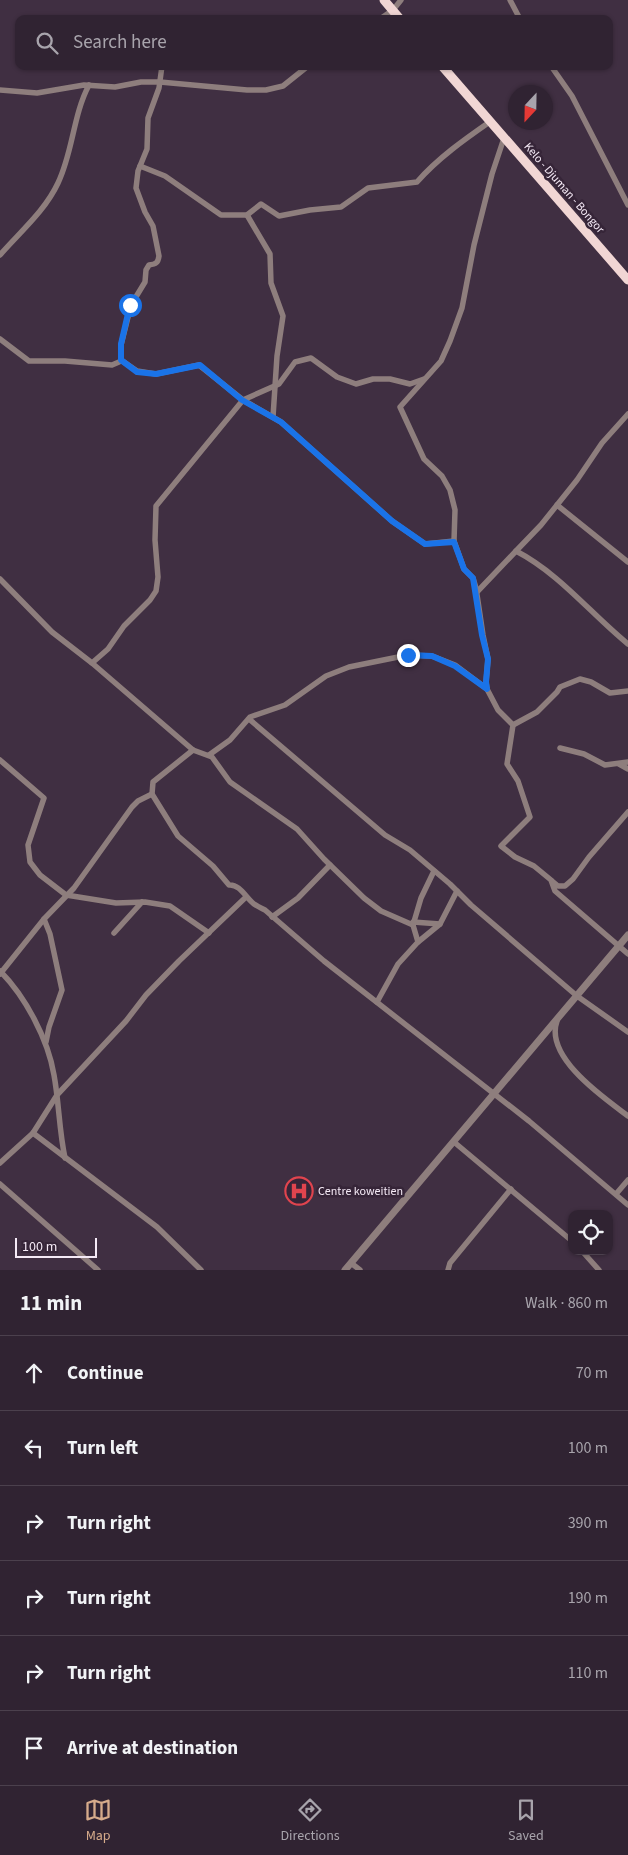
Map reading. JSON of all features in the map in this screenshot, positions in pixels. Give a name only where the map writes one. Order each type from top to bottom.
[{"type":"highway","points":[[384,0],[397,15]]},
{"type":"highway","name":"Kelo - Djuman - Bongor","points":[[446,70],[628,280]]},
{"type":"street","points":[[386,15],[393,10],[401,0]]},
{"type":"street","points":[[510,0],[518,15]]},
{"type":"street","points":[[162,70],[160,82],[148,118],[147,149],[140,166],[136,188],[145,212],[153,226],[159,261],[156,264],[149,265],[146,270],[145,282],[130,305],[121,344],[121,360],[137,372],[156,374],[200,365],[242,400],[288,428],[392,521],[425,544],[454,542]]},
{"type":"street","points":[[0,90],[37,93],[89,85],[115,87],[140,82],[160,82],[266,90],[283,86],[303,70]]},
{"type":"street","points":[[554,70],[572,96],[628,205]]},
{"type":"street","points":[[0,255],[48,202],[59,182],[78,118],[80,101],[89,85]]},
{"type":"street","points":[[140,166],[165,176],[221,215],[246,215],[261,204],[279,216],[341,207],[368,188],[417,182],[427,170],[491,121]]},
{"type":"street","points":[[504,138],[492,174],[474,245],[462,308],[441,361],[400,407],[424,459],[442,476],[450,490],[455,510],[454,542],[464,569],[473,578],[476,594],[482,635],[488,659],[487,689],[498,710],[513,725]]},
{"type":"street","points":[[246,215],[270,254],[271,283],[283,316],[273,418]]},
{"type":"street","points":[[0,339],[29,361],[65,361],[112,365],[119,362]]},
{"type":"street","points":[[92,663],[108,649],[124,626],[150,600],[156,591],[158,577],[155,540],[156,506],[242,400],[279,384],[295,362],[311,358],[337,377],[356,384],[373,379],[390,379],[410,384],[426,378]]},
{"type":"street","points":[[476,594],[557,504],[577,480],[611,431],[628,414]]},
{"type":"street","points":[[557,504],[628,562]]},
{"type":"street","points":[[516,551],[540,566],[578,595],[614,633],[628,644]]},
{"type":"street","points":[[0,579],[52,632],[92,663],[193,750],[209,755],[215,760],[230,782],[297,829],[364,898],[381,911],[413,924],[440,924]]},
{"type":"street","points":[[209,755],[230,740],[249,719],[285,706],[326,676],[349,667],[408,655],[432,656],[455,666],[487,689]]},
{"type":"street","points":[[513,725],[537,712],[560,687],[580,679],[590,682],[610,693],[628,691]]},
{"type":"street","points":[[249,719],[386,835],[410,850],[457,891],[470,905],[577,996],[628,1032]]},
{"type":"street","points":[[513,725],[507,764],[509,771],[518,781],[530,817],[501,846],[515,857],[534,866],[558,886],[565,886],[628,812]]},
{"type":"street","points":[[560,748],[584,754],[605,765],[628,762]]},
{"type":"street","points":[[193,750],[153,782],[152,794],[182,841],[213,866],[228,885],[232,884],[237,887],[246,897],[302,944],[495,1094],[628,1205]]},
{"type":"street","points":[[0,760],[44,798],[28,845],[30,862],[40,875],[66,894],[116,903],[142,902],[170,906],[209,933]]},
{"type":"street","points":[[619,764],[628,770]]},
{"type":"street","points":[[65,1158],[60,1136],[57,1095],[51,1058],[46,1043],[16,990],[0,972],[66,894],[74,888],[132,807],[138,801],[152,794]]},
{"type":"street","points":[[272,918],[298,898],[330,865]]},
{"type":"street","points":[[418,942],[413,924],[421,898],[434,871]]},
{"type":"street","points":[[551,880],[555,891],[628,954]]},
{"type":"street","points":[[377,1002],[398,964],[418,942],[440,924],[457,891]]},
{"type":"street","points":[[0,1163],[33,1133],[57,1095],[126,1021],[146,995],[246,897]]},
{"type":"street","points":[[114,933],[142,902]]},
{"type":"street","points":[[44,919],[50,934],[62,990],[49,1027],[46,1043]]},
{"type":"street","points":[[345,1270],[628,935]]},
{"type":"street","points":[[558,1018],[554,1028],[559,1049],[566,1061],[579,1076],[628,1116]]},
{"type":"street","points":[[33,1133],[157,1227],[201,1270]]},
{"type":"street","points":[[454,1142],[568,1238]]},
{"type":"street","points":[[616,1194],[628,1180]]},
{"type":"street","points":[[0,1184],[98,1270]]},
{"type":"street","points":[[448,1270],[450,1263],[511,1189]]},
{"type":"street","points":[[585,1255],[598,1270]]},
{"type":"street","points":[[351,1263],[360,1270]]},
{"type":"place","name":"Centre koweitien","points":[[299,1191]]},
{"type":"route","points":[[130,305],[129,317],[121,344],[121,360],[137,372],[156,374],[200,365],[242,400],[281,422],[392,521],[425,544],[454,542],[464,569],[473,578],[482,624],[482,635],[488,659],[487,689],[455,666],[432,656],[408,655]]}]
